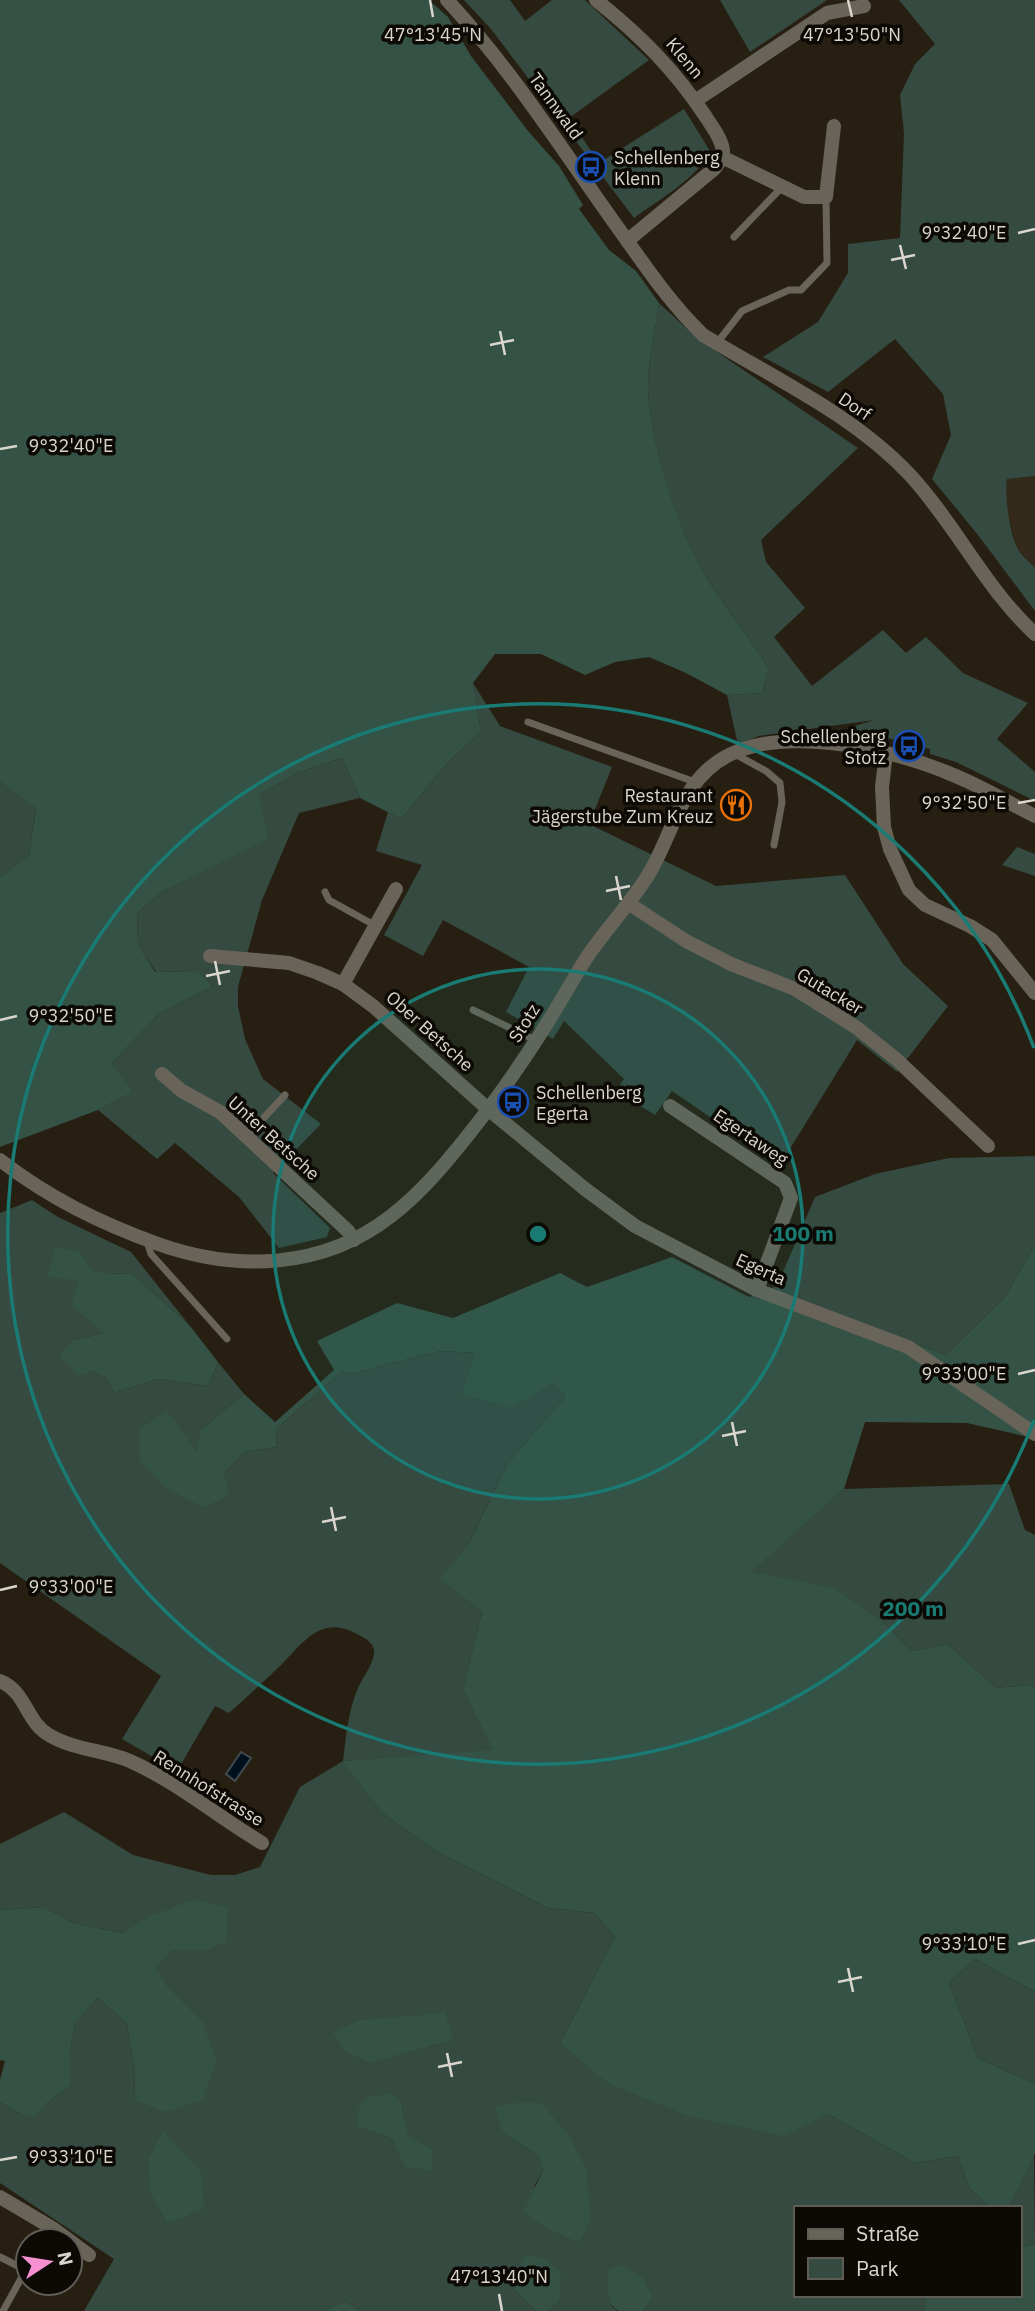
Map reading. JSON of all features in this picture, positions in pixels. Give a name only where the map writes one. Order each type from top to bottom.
[{"type":"street","name":"Tannwald","points":[[447,0],[538,113],[627,241]]},
{"type":"street","name":"Klenn","points":[[596,0],[657,53],[715,131],[723,150],[722,156]]},
{"type":"street","points":[[695,101],[827,13],[864,6]]},
{"type":"street","points":[[627,241],[713,169],[722,156],[804,197],[826,197],[834,126]]},
{"type":"street","name":"Dorf","points":[[627,241],[684,317],[703,335],[844,420],[892,457],[940,510],[1009,609],[1035,634]]},
{"type":"street","name":"Stotz","points":[[0,1160],[49,1194],[92,1219],[147,1240],[194,1255],[260,1263],[305,1258],[354,1240],[379,1225],[405,1204],[444,1165],[502,1092],[589,954],[653,868],[681,803],[695,782],[732,753],[784,741],[834,744],[886,753],[954,775],[1035,816]]},
{"type":"street","points":[[886,753],[881,787],[884,827],[890,849],[909,890],[925,905],[970,926],[992,940],[1035,993]]},
{"type":"street","points":[[343,984],[396,889]]},
{"type":"street","name":"Gutacker","points":[[628,903],[686,941],[732,964],[795,989],[857,1028],[896,1059],[988,1146]]},
{"type":"street","name":"Ober Betsche","points":[[210,956],[289,963],[343,984],[373,1006],[488,1109]]},
{"type":"street","name":"Unter Betsche","points":[[162,1074],[182,1091],[220,1112],[348,1231],[354,1240]]},
{"type":"street","name":"Egertaweg","points":[[670,1107],[785,1183],[791,1198],[757,1290]]},
{"type":"street","name":"Egerta","points":[[488,1109],[585,1189],[635,1226],[757,1290],[908,1347],[1035,1434]]},
{"type":"street","name":"Rennhofstrasse","points":[[2,1680],[10,1685],[34,1721],[48,1735],[129,1761],[182,1790],[262,1843]]},
{"type":"street","points":[[0,2197],[39,2227]]},
{"type":"street","points":[[84,2252],[89,2255]]},
{"type":"lane","points":[[734,237],[783,187]]},
{"type":"lane","points":[[717,343],[742,311],[789,289],[801,290],[827,263],[826,197]]},
{"type":"lane","points":[[528,722],[695,782]]},
{"type":"lane","points":[[732,753],[766,771],[780,783],[782,802],[774,845]]},
{"type":"lane","points":[[325,892],[329,900],[376,926]]},
{"type":"lane","points":[[472,1010],[536,1041]]},
{"type":"lane","points":[[247,1136],[285,1095]]},
{"type":"lane","points":[[147,1240],[151,1254],[227,1339]]},
{"type":"lane","points":[[1,2311],[14,2290]]},
{"type":"shaded area","points":[[1035,476],[1035,568],[1017,549],[1005,490],[1007,479]]},
{"type":"green space","points":[[0,0],[429,0],[448,17],[471,56],[528,131],[559,166],[583,205],[579,209],[609,250],[636,271],[659,303],[648,382],[653,430],[667,484],[686,537],[708,580],[769,669],[762,693],[727,695],[649,657],[615,662],[585,675],[541,654],[495,654],[473,683],[481,732],[449,761],[401,819],[360,798],[342,758],[297,773],[259,795],[268,839],[163,891],[137,913],[138,945],[155,972],[198,971],[213,986],[160,1013],[112,1063],[132,1092],[98,1110],[0,1147],[0,877],[29,855],[36,808],[0,782]]},
{"type":"green space","points":[[464,0],[510,0],[525,21],[552,0],[585,0],[649,60],[569,118],[599,163],[684,109],[710,151],[705,161],[676,188],[634,218],[491,29]]},
{"type":"green space","points":[[720,0],[827,0],[750,52]]},
{"type":"green space","points":[[899,0],[1035,0],[1035,476],[1007,479],[1006,495],[1016,545],[1035,568],[1035,611],[932,479],[951,435],[943,394],[895,339],[828,392],[763,357],[818,322],[848,273],[848,244],[900,238],[904,133],[900,95],[915,64],[935,44]]},
{"type":"green space","points":[[659,303],[698,339],[858,448],[761,540],[766,562],[805,608],[774,637],[812,686],[883,630],[906,653],[926,637],[963,673],[1028,703],[997,739],[1035,772],[1035,801],[956,762],[930,754],[930,749],[849,728],[874,720],[759,736],[738,745],[727,695],[762,693],[769,669],[708,580],[686,537],[667,484],[649,405],[648,382]]},
{"type":"green space","points":[[473,683],[500,726],[612,767],[589,824],[716,886],[845,875],[903,964],[948,1006],[897,1072],[857,1040],[780,1165],[672,1091],[655,1115],[615,1091],[624,1079],[564,1021],[553,1039],[506,1012],[529,967],[443,920],[423,956],[384,935],[422,865],[376,851],[388,812],[401,819],[449,761],[481,732]]},
{"type":"green space","points":[[342,758],[360,798],[299,813],[262,900],[238,987],[238,1006],[245,1039],[263,1079],[321,1124],[273,1173],[330,1228],[327,1237],[279,1248],[239,1197],[175,1143],[157,1159],[98,1110],[131,1092],[112,1063],[160,1013],[213,986],[198,971],[156,972],[138,946],[137,913],[163,891],[211,866],[259,795],[297,773]]},
{"type":"green space","points":[[0,782],[36,807],[29,855],[0,877]]},
{"type":"green space","points":[[1017,847],[1035,854],[1035,876],[1002,865]]},
{"type":"green space","points":[[1035,1156],[1035,1245],[1004,1298],[946,1355],[817,1307],[749,1297],[777,1286],[815,1197],[875,1174],[949,1158]]},
{"type":"green space","points":[[32,1200],[58,1217],[131,1252],[190,1326],[132,1273],[109,1274],[93,1270],[79,1251],[80,1281],[104,1333],[74,1340],[93,1371],[107,1379],[114,1393],[158,1379],[208,1386],[218,1362],[244,1394],[200,1430],[196,1452],[140,1429],[224,1473],[245,1452],[276,1447],[277,1428],[342,1372],[350,1374],[440,1351],[476,1353],[554,1381],[565,1397],[508,1463],[468,1545],[441,1579],[482,1612],[463,1690],[494,1751],[344,1761],[381,1812],[436,1851],[548,1908],[594,1913],[615,1937],[560,2043],[828,2114],[915,2163],[958,2156],[969,2188],[989,2206],[794,2206],[794,2297],[925,2297],[924,2311],[643,2311],[653,2299],[610,2297],[612,2307],[617,2311],[548,2311],[559,2302],[559,2295],[515,2290],[536,2311],[361,2311],[345,2301],[322,2311],[84,2311],[114,2259],[84,2239],[84,2227],[66,2227],[0,2183],[0,2102],[18,2113],[34,2117],[70,2086],[70,2052],[75,2021],[98,1998],[127,2024],[135,2072],[134,2100],[201,2019],[154,1968],[173,1950],[208,1950],[147,1917],[124,1933],[74,1923],[44,1907],[0,1910],[0,1844],[64,1812],[133,1855],[211,1875],[235,1875],[260,1867],[300,1787],[343,1761],[352,1706],[374,1650],[368,1640],[346,1629],[334,1627],[314,1633],[229,1713],[215,1706],[177,1771],[122,1739],[161,1676],[0,1563],[0,1213]],"holes":[[[446,2013],[452,2041],[429,2046]],[[402,2106],[407,2136],[399,2151],[392,2139],[358,2126]],[[503,2133],[586,2168],[534,2187],[543,2170],[538,2155]]]},
{"type":"green space","points":[[1035,1245],[1033,1438],[967,1423],[865,1422],[844,1489],[751,1572],[834,1588],[884,1623],[912,1651],[948,1644],[996,1688],[1029,1685],[1035,1687],[1035,1992],[975,1959],[949,1983],[978,2058],[1035,2084],[1035,2153],[1009,2206],[989,2206],[969,2188],[958,2156],[915,2163],[828,2114],[783,2136],[686,2115],[608,2083],[560,2043],[615,1937],[594,1913],[548,1908],[436,1851],[381,1812],[343,1761],[493,1750],[463,1690],[482,1612],[440,1579],[468,1545],[508,1463],[565,1397],[554,1382],[511,1408],[462,1394],[475,1353],[440,1351],[350,1374],[342,1372],[277,1428],[276,1447],[245,1452],[224,1473],[229,1495],[204,1508],[166,1488],[140,1461],[140,1429],[167,1411],[196,1451],[200,1430],[244,1394],[275,1422],[334,1370],[317,1341],[397,1303],[453,1318],[560,1273],[587,1287],[672,1257],[749,1297],[817,1307],[946,1355],[1004,1298]]},
{"type":"green space","points":[[55,1247],[79,1251],[93,1270],[110,1274],[132,1273],[190,1326],[218,1362],[208,1386],[158,1379],[114,1393],[107,1379],[93,1371],[79,1376],[59,1355],[74,1340],[104,1333],[71,1305],[79,1281],[48,1276]]},
{"type":"green space","points":[[1009,1484],[1025,1530],[1035,1535],[1035,1687],[1029,1685],[996,1688],[948,1644],[912,1651],[884,1623],[750,1572],[844,1489]]},
{"type":"green space","points":[[193,1900],[228,1907],[226,1941],[208,1950],[173,1950],[155,1968],[167,1985],[201,2019],[217,2061],[202,2100],[166,2112],[134,2100],[135,2072],[127,2024],[98,1998],[75,2022],[70,2052],[70,2086],[46,2104],[34,2118],[18,2113],[0,2102],[0,2080],[5,2061],[0,2060],[0,1910],[44,1907],[74,1923],[123,1933],[147,1917]]},
{"type":"green space","points":[[975,1959],[1035,1992],[1035,2084],[978,2058],[949,1983]]},
{"type":"green space","points":[[446,2013],[453,2041],[370,2063],[345,2051],[333,2032],[361,2020]]},
{"type":"green space","points":[[394,2094],[402,2106],[408,2136],[433,2150],[431,2170],[405,2167],[392,2139],[357,2126],[359,2107],[368,2096]]},
{"type":"green space","points":[[514,2103],[541,2103],[569,2136],[586,2168],[591,2218],[580,2242],[550,2229],[524,2211],[543,2170],[538,2155],[503,2133],[495,2107]]},
{"type":"green space","points":[[163,2131],[201,2172],[204,2209],[167,2223],[150,2192],[149,2159]]},
{"type":"green space","points":[[1034,2153],[1035,2244],[1021,2248],[1021,2206],[1009,2206]]},
{"type":"green space","points":[[1035,2244],[1035,2311],[924,2311],[925,2297],[1021,2297],[1021,2248]]},
{"type":"green space","points":[[526,2254],[544,2259],[561,2272],[559,2302],[548,2311],[536,2311],[515,2290],[512,2279]]},
{"type":"green space","points":[[622,2265],[643,2278],[653,2299],[643,2311],[619,2311],[612,2305],[608,2286],[609,2269]]},
{"type":"green space","points":[[345,2301],[361,2311],[322,2311]]},
{"type":"water","points":[[241,1752],[251,1758],[235,1781],[226,1774]]},
{"type":"place","name":"Schellenberg Klenn","points":[[591,167]]},
{"type":"place","name":"Schellenberg Stotz","points":[[909,746]]},
{"type":"place","name":"Restaurant Jägerstube Zum Kreuz","points":[[736,805]]},
{"type":"place","name":"Schellenberg Egerta","points":[[513,1102]]}]
